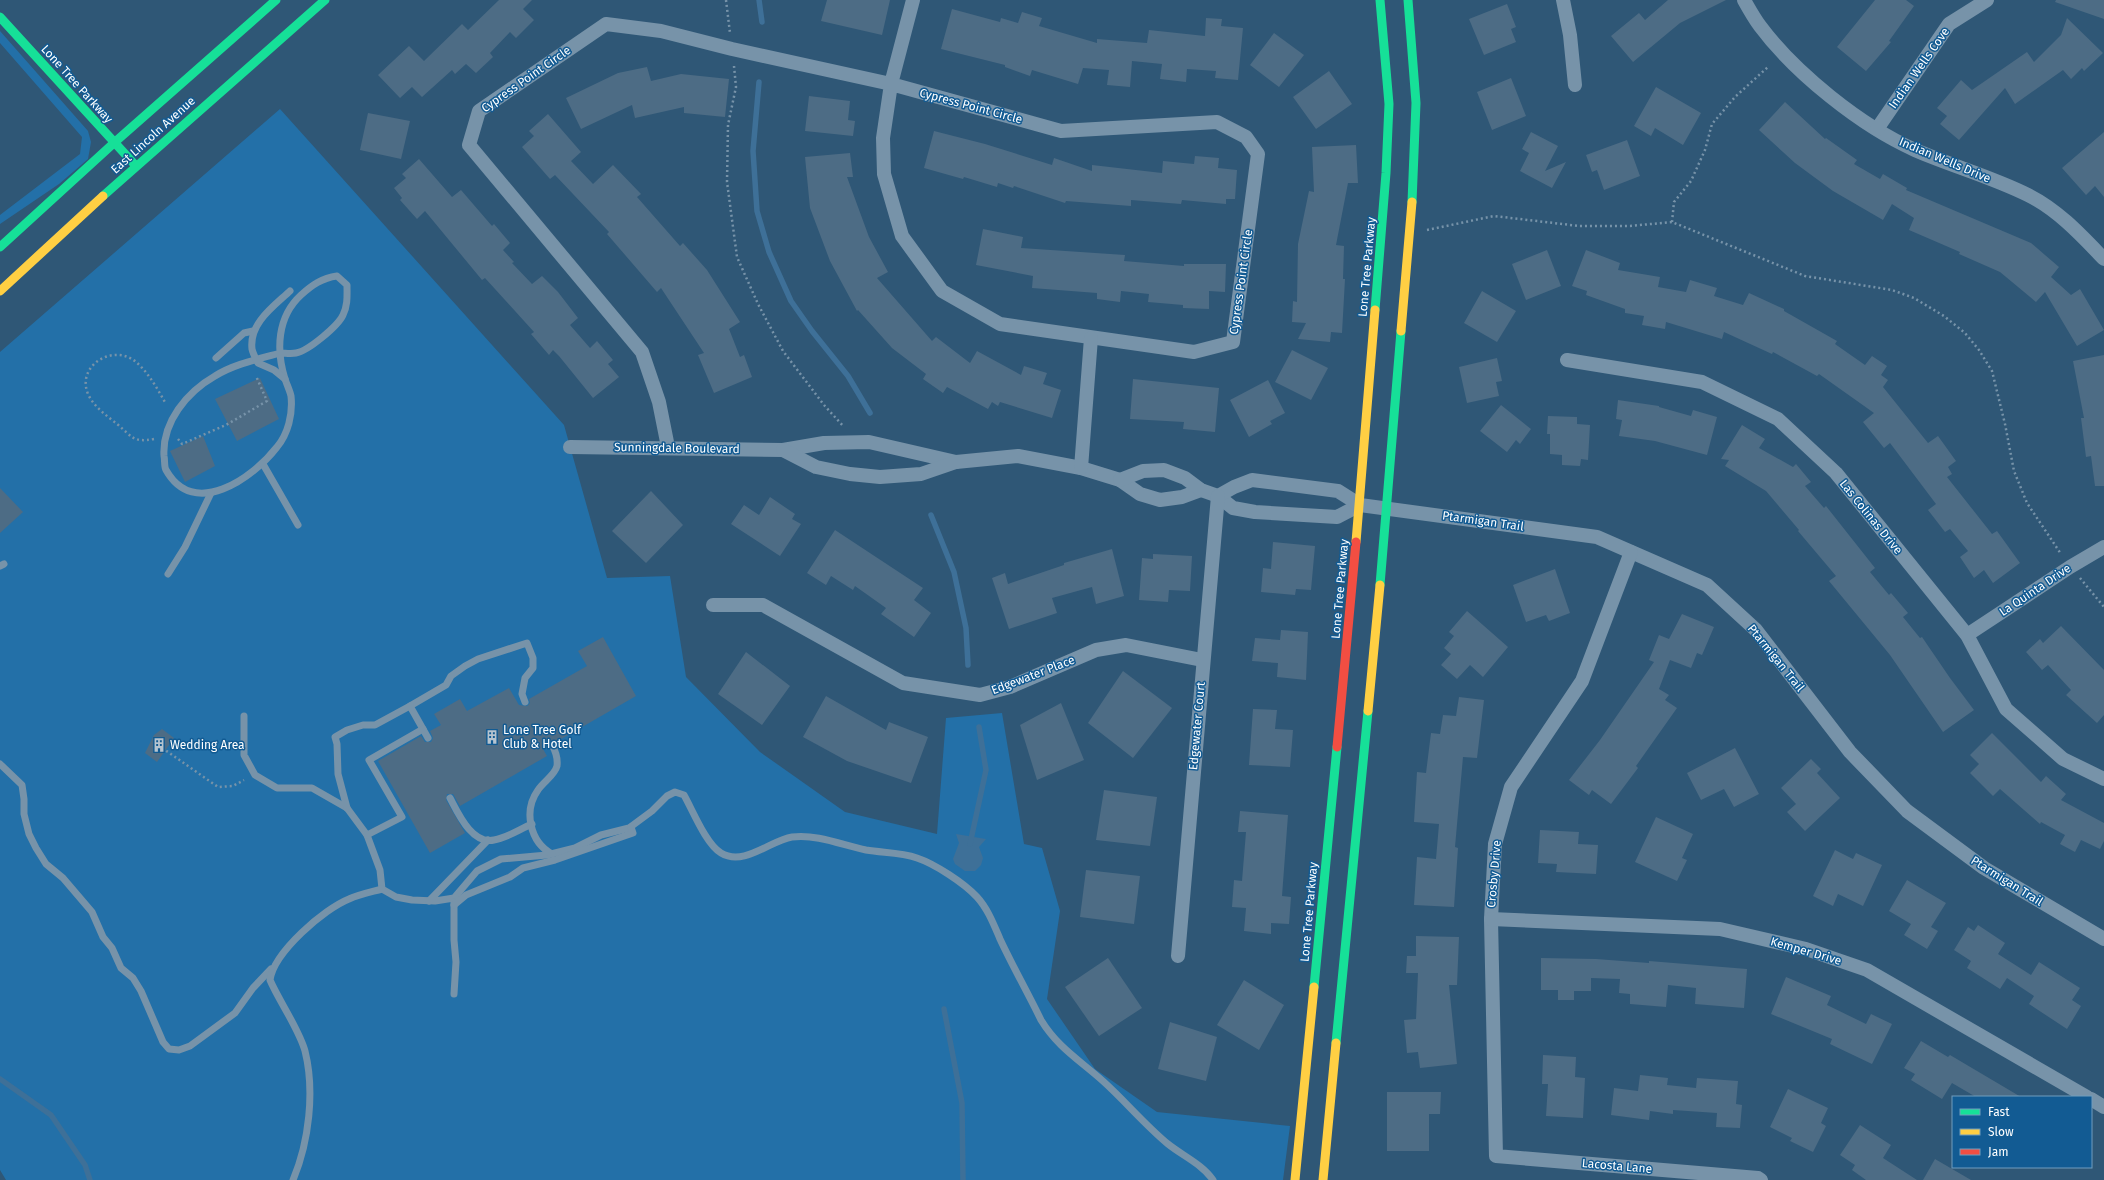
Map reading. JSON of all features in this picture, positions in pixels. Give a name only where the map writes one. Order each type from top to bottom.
[{"type":"street","name":"East Lincoln Avenue","points":[[0,247],[115,142],[276,0]]},
{"type":"street","name":"East Lincoln Avenue","points":[[0,291],[136,166],[325,0]]},
{"type":"street","points":[[891,84],[913,0]]},
{"type":"street","name":"Lone Tree Parkway","points":[[1295,1180],[1360,505],[1386,174],[1389,104],[1380,0]]},
{"type":"street","points":[[1323,1180],[1387,507],[1414,175],[1416,103],[1408,0]]},
{"type":"street","points":[[1564,0],[1570,35],[1575,85]]},
{"type":"street","name":"Indian Wells Drive","points":[[1744,0],[1760,26],[1798,68],[1840,103],[1877,129],[1914,150],[2028,195],[2068,221],[2104,258]]},
{"type":"street","name":"Indian Wells Cove","points":[[1877,129],[1949,24],[1987,0]]},
{"type":"street","name":"Lone Tree Parkway","points":[[0,17],[136,166]]},
{"type":"street","name":"Cypress Point Circle","points":[[668,447],[659,402],[642,352],[469,145],[479,111],[606,24],[661,31],[732,49],[891,84],[1061,130],[1217,122],[1246,137],[1258,154],[1233,342],[1194,352],[1000,324],[942,291],[902,236],[884,174],[883,138],[891,84]]},
{"type":"street","points":[[1081,468],[1091,338]]},
{"type":"street","name":"Las Colinas Drive","points":[[1567,360],[1702,382],[1778,419],[1836,473],[1967,636],[2006,709],[2063,759],[2104,779]]},
{"type":"street","name":"Sunningdale Boulevard","points":[[570,447],[668,447],[783,450],[824,443],[869,442],[914,451],[956,462]]},
{"type":"street","name":"Sunningdale Boulevard","points":[[783,450],[816,467],[850,474],[873,476],[921,474],[956,462],[1018,456],[1081,468],[1120,480],[1140,494],[1160,500],[1182,497],[1201,490]]},
{"type":"street","points":[[1120,480],[1143,471],[1164,470],[1185,478],[1201,490],[1218,496],[1233,508],[1248,511],[1337,517],[1360,505],[1338,491],[1252,480],[1234,487],[1218,496]]},
{"type":"street","name":"Edgewater Court","points":[[1178,956],[1202,660],[1218,496]]},
{"type":"street","name":"Ptarmigan Trail","points":[[1360,505],[1387,507],[1597,537],[1707,585],[1756,630],[1850,752],[1907,811],[1984,868],[2104,939]]},
{"type":"street","name":"La Quinta Drive","points":[[1967,636],[2070,567],[2104,547]]},
{"type":"street","name":"Crosby Drive","points":[[1496,1156],[1491,919],[1495,844],[1511,787],[1582,681],[1631,552]]},
{"type":"street","name":"Edgewater Place","points":[[713,605],[764,605],[903,683],[980,695],[1010,687],[1096,650],[1126,645],[1202,660]]},
{"type":"street","name":"Kemper Drive","points":[[1491,919],[1720,929],[1806,949],[1867,970],[2085,1096]]},
{"type":"street","points":[[2092,1100],[2104,1107]]},
{"type":"street","name":"Lacosta Lane","points":[[1496,1156],[1758,1178],[1761,1180]]},
{"type":"lane","points":[[280,353],[215,375],[193,392],[176,412],[168,428],[164,446],[165,470],[177,483],[192,493],[211,493],[238,482],[263,464],[283,439],[291,415],[291,396],[285,379],[280,353],[280,332],[284,317],[293,304],[311,286],[324,278],[337,276],[346,285],[347,303],[343,316],[331,329],[310,347],[297,353],[280,353]]},
{"type":"lane","points":[[285,379],[274,370],[258,364],[252,349],[253,331],[262,317],[290,291]]},
{"type":"lane","points":[[216,358],[244,333],[253,331]]},
{"type":"lane","points":[[263,464],[298,525]]},
{"type":"lane","points":[[168,574],[185,546],[211,493]]},
{"type":"lane","points":[[382,889],[380,870],[367,835],[347,808],[338,774],[337,744],[335,737],[346,730],[363,724],[375,725],[410,706],[446,685],[451,676],[478,659],[527,643],[533,658],[533,668],[525,678],[522,694],[525,702]]},
{"type":"lane","points":[[410,706],[428,738]]},
{"type":"lane","points":[[244,716],[244,755],[256,775],[278,788],[312,788],[347,808]]},
{"type":"lane","points":[[367,835],[402,817],[369,760],[423,729]]},
{"type":"lane","points":[[552,746],[557,755],[556,767],[533,798],[531,807],[532,833],[536,842],[552,854]]},
{"type":"lane","points":[[0,764],[22,785],[24,814],[28,834],[36,848],[46,864],[63,878],[92,912],[121,968],[134,978],[142,991],[163,1042],[169,1049],[179,1050],[190,1046],[236,1013],[253,988],[310,924],[328,910],[349,899],[382,889],[396,897],[412,900],[429,901],[454,898]]},
{"type":"lane","points":[[454,994],[456,962],[454,940],[454,898],[477,871],[501,859],[552,854],[575,848],[601,835],[631,827],[652,811],[667,796],[675,792],[684,795],[712,847],[722,854],[738,856],[756,853],[790,837],[802,836],[818,838],[867,850],[899,853],[918,858],[932,865],[978,897],[990,916],[1051,1036],[1105,1083],[1154,1132],[1192,1160],[1213,1180]]},
{"type":"lane","points":[[450,798],[468,830],[488,840],[493,841],[532,824]]},
{"type":"lane","points":[[454,905],[466,895],[510,877],[523,868],[555,860],[633,833],[631,827]]},
{"type":"lane","points":[[429,901],[488,840]]},
{"type":"lane","points":[[271,969],[270,980],[305,1050],[308,1075],[308,1120],[293,1180]]},
{"type":"path","points":[[726,0],[736,86],[728,125],[727,182],[736,257],[758,304],[783,351],[824,405],[857,442]]},
{"type":"path","points":[[1672,222],[1674,202],[1691,181],[1705,150],[1712,124],[1735,97],[1769,66]]},
{"type":"path","points":[[1427,230],[1494,216],[1579,226],[1630,226],[1672,222],[1805,276],[1892,290],[1914,298],[1944,316],[1965,334],[1979,350],[1992,371],[2005,424],[2014,471],[2027,503],[2070,567],[2104,607]]},
{"type":"path","points":[[158,745],[218,788],[233,786],[256,775]]},
{"type":"shaded area","points":[[0,31],[88,131],[91,142],[88,159],[59,184],[0,224],[0,215],[80,154],[82,137],[0,43]]},
{"type":"shaded area","points":[[280,109],[564,425],[607,578],[670,576],[686,677],[760,752],[845,812],[937,834],[946,718],[1002,713],[1024,844],[1042,848],[1060,911],[1047,999],[1095,1069],[1157,1112],[1290,1126],[1283,1180],[6,1180],[0,1170],[0,352]]},
{"type":"shaded area","points":[[956,834],[986,839],[979,847],[983,858],[981,865],[975,871],[965,871],[955,864],[953,859],[959,843]]},
{"type":"building","points":[[499,0],[532,0],[523,9],[534,20],[516,38],[510,32],[490,53],[493,57],[476,73],[466,64],[455,74],[452,70],[422,97],[412,87],[400,98],[378,75],[409,46],[424,61],[462,24],[468,30]]},
{"type":"building","points":[[827,0],[890,0],[882,35],[821,21]]},
{"type":"building","points":[[1668,0],[1726,0],[1680,23],[1633,62],[1611,36],[1639,13],[1645,20]]},
{"type":"building","points":[[1875,0],[1906,0],[1914,6],[1889,41],[1891,42],[1866,71],[1837,47]]},
{"type":"building","points":[[2056,0],[2104,0],[2104,19],[2055,2]]},
{"type":"building","points":[[1507,4],[1516,27],[1511,29],[1516,42],[1484,55],[1469,19]]},
{"type":"building","points":[[952,9],[1000,22],[1001,18],[1018,23],[1022,12],[1042,18],[1039,26],[1097,43],[1097,39],[1147,43],[1149,30],[1205,36],[1206,18],[1222,19],[1221,26],[1243,28],[1238,80],[1215,78],[1216,71],[1187,69],[1186,82],[1160,79],[1162,64],[1132,61],[1130,87],[1107,85],[1109,70],[1083,68],[1078,84],[1032,70],[1030,76],[1005,67],[1005,65],[941,49]]},
{"type":"building","points":[[2067,18],[2103,53],[2084,71],[2082,68],[2071,79],[2063,70],[2015,104],[2005,88],[1959,140],[1940,124],[1947,116],[1937,108],[1961,80],[1972,90],[2027,52],[2034,62],[2061,35]]},
{"type":"building","points":[[1274,33],[1304,55],[1279,87],[1250,65]]},
{"type":"building","points":[[647,67],[651,81],[681,74],[729,79],[725,117],[684,113],[684,107],[635,118],[632,105],[581,129],[566,98],[618,73]]},
{"type":"building","points":[[1329,71],[1352,104],[1316,129],[1293,97]]},
{"type":"building","points":[[1511,78],[1526,116],[1492,130],[1477,92]]},
{"type":"building","points":[[1656,87],[1701,113],[1683,145],[1655,128],[1651,136],[1634,126]]},
{"type":"building","points":[[809,96],[850,101],[848,120],[855,121],[853,136],[805,131]]},
{"type":"building","points":[[1785,102],[1825,139],[1826,138],[1857,160],[1854,164],[1880,179],[1883,174],[1907,188],[1906,190],[2031,243],[2059,267],[2051,277],[2071,295],[2080,289],[2104,330],[2077,346],[2045,292],[2036,302],[2000,272],[1959,254],[1960,252],[1909,230],[1914,218],[1892,204],[1883,220],[1833,191],[1795,163],[1759,130]]},
{"type":"building","points":[[368,113],[410,121],[401,159],[360,150]]},
{"type":"building","points":[[548,114],[581,152],[571,161],[593,184],[613,165],[641,194],[637,197],[680,246],[683,243],[707,270],[740,322],[729,329],[740,357],[744,355],[752,377],[714,393],[698,355],[704,353],[661,288],[657,292],[607,234],[609,232],[555,175],[550,179],[522,147],[534,136],[529,131]]},
{"type":"building","points":[[934,131],[985,144],[1052,165],[1054,158],[1092,171],[1092,165],[1162,173],[1163,161],[1194,164],[1195,156],[1219,158],[1218,168],[1237,170],[1235,199],[1226,199],[1226,204],[1182,200],[1181,204],[1131,200],[1131,206],[1066,201],[1065,203],[1014,186],[1013,188],[998,183],[997,187],[964,177],[963,179],[924,168]]},
{"type":"building","points":[[1531,132],[1558,146],[1545,171],[1566,162],[1552,188],[1520,171],[1529,153],[1522,149]]},
{"type":"building","points":[[2104,132],[2104,197],[2095,186],[2086,195],[2062,168]]},
{"type":"building","points":[[1627,140],[1640,176],[1604,190],[1597,170],[1592,172],[1586,155]]},
{"type":"building","points":[[1356,145],[1358,183],[1348,183],[1336,245],[1344,246],[1343,279],[1345,279],[1342,333],[1331,332],[1330,342],[1298,339],[1306,323],[1292,322],[1293,301],[1297,302],[1298,244],[1309,191],[1314,192],[1312,147]]},
{"type":"building","points":[[850,153],[853,177],[847,177],[869,237],[888,272],[877,278],[932,341],[936,337],[970,363],[977,351],[1021,375],[1024,366],[1047,373],[1043,384],[1061,390],[1052,418],[1000,402],[998,406],[992,402],[988,409],[947,387],[943,393],[923,379],[926,374],[892,348],[858,310],[857,311],[830,261],[810,208],[805,157]]},
{"type":"building","points":[[419,159],[452,197],[461,190],[492,226],[494,224],[510,243],[503,250],[514,262],[512,263],[532,284],[542,276],[558,292],[578,318],[570,325],[590,348],[597,341],[613,360],[608,364],[619,377],[593,398],[553,350],[549,355],[531,334],[534,332],[485,278],[482,280],[425,211],[417,219],[400,200],[402,198],[394,188],[406,178],[402,174]]},
{"type":"building","points":[[983,229],[1023,237],[1021,248],[1125,255],[1124,261],[1184,266],[1184,264],[1226,264],[1225,292],[1209,291],[1209,309],[1183,308],[1183,305],[1148,302],[1149,294],[1121,291],[1120,302],[1097,299],[1097,293],[1032,288],[1033,276],[976,265]]},
{"type":"building","points":[[1547,250],[1561,286],[1526,300],[1512,264]]},
{"type":"building","points":[[1586,250],[1620,263],[1618,270],[1660,277],[1658,287],[1686,292],[1690,280],[1717,288],[1714,296],[1743,305],[1749,293],[1784,309],[1784,311],[1837,341],[1835,344],[1865,365],[1872,356],[1887,366],[1881,375],[1888,380],[1883,387],[1928,443],[1938,436],[1956,461],[1948,467],[1952,474],[1947,477],[1992,534],[1997,531],[2020,563],[1993,583],[1984,570],[1974,578],[1960,557],[1968,551],[1950,529],[1945,532],[1928,510],[1936,504],[1890,443],[1884,448],[1863,422],[1874,413],[1819,374],[1817,376],[1773,352],[1772,354],[1724,332],[1722,339],[1666,322],[1665,329],[1642,325],[1644,316],[1625,313],[1625,309],[1586,295],[1587,291],[1572,286]]},
{"type":"building","points":[[1482,291],[1516,311],[1497,342],[1464,323]]},
{"type":"building","points":[[1292,350],[1328,368],[1311,400],[1275,382]]},
{"type":"building","points":[[2104,355],[2104,486],[2095,486],[2091,456],[2086,457],[2081,418],[2084,418],[2073,361]]},
{"type":"building","points":[[1497,358],[1502,381],[1496,382],[1499,396],[1467,403],[1459,367]]},
{"type":"building","points":[[260,378],[279,419],[237,441],[215,399]]},
{"type":"building","points":[[1133,379],[1219,388],[1215,432],[1183,429],[1184,422],[1130,419]]},
{"type":"building","points":[[1268,380],[1285,413],[1270,421],[1272,424],[1249,437],[1230,400]]},
{"type":"building","points":[[1618,400],[1659,406],[1691,416],[1693,410],[1717,417],[1707,455],[1655,441],[1619,436],[1622,420],[1616,419]]},
{"type":"building","points":[[1501,405],[1531,429],[1520,444],[1516,440],[1507,452],[1480,431]]},
{"type":"building","points":[[1548,416],[1577,417],[1577,424],[1590,425],[1588,460],[1581,459],[1580,466],[1562,465],[1562,455],[1550,454],[1550,434],[1547,434]]},
{"type":"building","points":[[1742,425],[1765,439],[1759,448],[1793,467],[1796,464],[1811,482],[1805,486],[1824,508],[1826,506],[1875,568],[1870,572],[1889,595],[1891,593],[1908,613],[1903,617],[1920,638],[1922,637],[1974,710],[1943,732],[1890,655],[1829,581],[1836,576],[1798,531],[1799,530],[1766,491],[1725,466],[1729,460],[1721,459]]},
{"type":"building","points":[[203,436],[215,466],[185,482],[170,451]]},
{"type":"building","points":[[0,488],[23,512],[0,533]]},
{"type":"building","points":[[651,491],[683,525],[646,563],[612,531]]},
{"type":"building","points":[[770,497],[795,514],[792,519],[801,524],[780,556],[731,524],[744,505],[759,515]]},
{"type":"building","points":[[835,530],[923,588],[914,600],[931,613],[914,637],[881,614],[886,608],[855,586],[853,590],[831,576],[826,585],[807,573]]},
{"type":"building","points":[[1273,542],[1315,546],[1311,590],[1296,589],[1295,595],[1261,592],[1263,568],[1271,569]]},
{"type":"building","points":[[1112,549],[1124,596],[1096,604],[1092,587],[1052,598],[1057,613],[1009,629],[992,578],[1005,573],[1008,584],[1064,565],[1064,563]]},
{"type":"building","points":[[1153,554],[1192,556],[1190,591],[1169,590],[1168,602],[1139,600],[1142,558],[1153,559]]},
{"type":"building","points":[[1555,569],[1570,613],[1549,621],[1546,615],[1526,622],[1513,585]]},
{"type":"building","points":[[1467,611],[1508,647],[1483,677],[1470,665],[1457,679],[1441,665],[1451,654],[1444,648],[1454,636],[1449,632]]},
{"type":"building","points":[[1682,614],[1714,627],[1702,655],[1697,653],[1691,668],[1670,660],[1659,689],[1669,695],[1665,700],[1677,708],[1636,766],[1638,768],[1611,804],[1592,790],[1589,795],[1569,780],[1600,740],[1654,662],[1649,660],[1659,635],[1669,639]]},
{"type":"building","points":[[2061,626],[2104,670],[2104,715],[2097,723],[2066,695],[2071,690],[2048,665],[2042,670],[2026,652],[2040,639],[2043,643]]},
{"type":"building","points":[[1281,630],[1308,632],[1306,680],[1277,677],[1278,663],[1252,661],[1255,638],[1280,640]]},
{"type":"building","name":"Lone Tree Golf Club & Hotel","points":[[603,637],[636,696],[556,742],[549,741],[547,747],[543,749],[547,756],[460,806],[453,794],[447,794],[446,800],[465,833],[430,853],[378,761],[421,736],[425,742],[431,742],[433,738],[430,731],[441,725],[434,714],[460,699],[467,711],[509,688],[519,705],[527,706],[530,703],[529,699],[587,666],[578,651]]},
{"type":"building","points":[[746,652],[790,686],[762,725],[718,694]]},
{"type":"building","points":[[1123,671],[1172,708],[1133,758],[1088,723]]},
{"type":"building","points":[[826,696],[886,730],[889,722],[928,737],[911,783],[847,761],[803,737]]},
{"type":"building","points":[[1459,697],[1484,700],[1477,758],[1463,757],[1455,847],[1458,848],[1454,907],[1414,905],[1417,857],[1436,859],[1439,824],[1414,822],[1417,772],[1426,773],[1431,733],[1440,734],[1443,715],[1456,716]]},
{"type":"building","points":[[1061,703],[1084,760],[1037,780],[1020,725]]},
{"type":"building","points":[[1253,709],[1277,710],[1275,729],[1293,730],[1290,767],[1249,765]]},
{"type":"building","name":"Wedding Area","points":[[162,729],[174,738],[157,762],[145,753],[154,735]]},
{"type":"building","points":[[1992,733],[2041,782],[2046,776],[2066,794],[2061,800],[2104,823],[2104,841],[2100,849],[2081,840],[2075,852],[2060,844],[2065,835],[2041,822],[2040,824],[2000,789],[1993,796],[1970,773],[1979,764],[1970,755]]},
{"type":"building","points":[[1735,748],[1759,794],[1734,807],[1724,789],[1701,800],[1687,773]]},
{"type":"building","points":[[1811,759],[1821,769],[1817,773],[1840,798],[1805,831],[1787,812],[1796,804],[1781,788]]},
{"type":"building","points":[[1104,790],[1157,797],[1150,846],[1096,840]]},
{"type":"building","points":[[1240,811],[1288,815],[1282,896],[1291,897],[1289,924],[1271,923],[1271,934],[1244,931],[1246,908],[1232,907],[1234,880],[1242,881],[1246,832],[1238,832]]},
{"type":"building","points":[[1656,817],[1693,834],[1682,858],[1687,860],[1677,881],[1635,862]]},
{"type":"building","points":[[1540,830],[1579,832],[1578,844],[1598,845],[1596,874],[1556,872],[1557,864],[1538,863]]},
{"type":"building","points":[[1835,850],[1853,859],[1856,853],[1882,865],[1863,906],[1838,894],[1833,906],[1813,896]]},
{"type":"building","points":[[1086,870],[1140,876],[1134,924],[1080,917]]},
{"type":"building","points":[[1907,880],[1946,903],[1931,927],[1938,931],[1927,949],[1904,935],[1911,924],[1889,911]]},
{"type":"building","points":[[1978,925],[2005,943],[1998,954],[2031,975],[2039,962],[2080,988],[2072,1000],[2081,1006],[2067,1029],[2029,1004],[2034,996],[2007,978],[2000,989],[1967,968],[1971,961],[1954,950],[1968,927],[1974,931]]},
{"type":"building","points":[[1416,936],[1459,937],[1457,985],[1449,985],[1457,1064],[1420,1068],[1418,1052],[1407,1053],[1404,1020],[1416,1019],[1418,973],[1406,973],[1407,956],[1416,956]]},
{"type":"building","points":[[1108,958],[1142,1008],[1099,1036],[1065,987]]},
{"type":"building","points":[[1541,958],[1596,959],[1649,963],[1649,961],[1747,969],[1744,1008],[1695,1004],[1696,988],[1668,985],[1666,1007],[1630,1004],[1630,994],[1619,993],[1620,979],[1591,978],[1591,991],[1574,991],[1574,1000],[1558,1000],[1558,990],[1541,990]]},
{"type":"building","points":[[1786,977],[1831,996],[1827,1005],[1866,1024],[1871,1014],[1892,1024],[1872,1064],[1830,1044],[1832,1039],[1771,1014]]},
{"type":"building","points":[[1244,980],[1284,1005],[1259,1050],[1217,1025]]},
{"type":"building","points":[[1170,1022],[1217,1037],[1206,1081],[1158,1069]]},
{"type":"building","points":[[1921,1041],[1948,1057],[1950,1055],[2019,1096],[1974,1096],[1952,1083],[1942,1099],[1911,1080],[1915,1074],[1904,1068]]},
{"type":"building","points":[[1543,1055],[1576,1057],[1575,1077],[1585,1078],[1583,1118],[1546,1116],[1548,1084],[1542,1084]]},
{"type":"building","points":[[1640,1075],[1668,1078],[1667,1085],[1696,1088],[1697,1078],[1738,1081],[1736,1104],[1742,1105],[1740,1128],[1716,1127],[1717,1113],[1673,1110],[1673,1114],[1650,1111],[1649,1120],[1611,1115],[1614,1088],[1638,1091]]},
{"type":"building","points":[[1788,1089],[1828,1108],[1821,1123],[1826,1126],[1813,1152],[1790,1141],[1792,1138],[1770,1127]]},
{"type":"building","points":[[1387,1092],[1441,1092],[1440,1114],[1429,1114],[1429,1151],[1387,1151]]},
{"type":"building","points":[[1860,1125],[1891,1145],[1883,1158],[1917,1180],[1866,1180],[1852,1170],[1855,1165],[1840,1155]]},
{"type":"building","points":[[1935,1159],[1971,1180],[1923,1180]]},
{"type":"waterway","points":[[759,0],[762,22]]},
{"type":"waterway","points":[[759,82],[753,151],[757,211],[769,252],[791,301],[812,331],[848,376],[870,413]]},
{"type":"waterway","points":[[931,515],[954,572],[966,628],[968,665]]},
{"type":"waterway","points":[[970,844],[986,770],[979,727]]},
{"type":"waterway","points":[[944,1009],[962,1103],[963,1180]]},
{"type":"waterway","points":[[0,1079],[51,1115],[85,1165],[90,1180]]},
{"type":"traffic: fast","points":[[0,247],[115,142],[276,0]]},
{"type":"traffic: fast","points":[[103,196],[325,0]]},
{"type":"traffic: fast","points":[[1375,310],[1386,173],[1389,104],[1380,0]]},
{"type":"traffic: fast","points":[[1408,0],[1416,103],[1412,202]]},
{"type":"traffic: fast","points":[[0,17],[136,166]]},
{"type":"traffic: fast","points":[[1380,585],[1401,331]]},
{"type":"traffic: fast","points":[[1336,1043],[1368,711]]},
{"type":"traffic: fast","points":[[1314,987],[1337,747]]},
{"type":"traffic: slow","points":[[0,291],[103,196]]},
{"type":"traffic: slow","points":[[1401,331],[1412,202]]},
{"type":"traffic: slow","points":[[1356,542],[1375,310]]},
{"type":"traffic: slow","points":[[1368,711],[1380,585]]},
{"type":"traffic: slow","points":[[1295,1180],[1314,987]]},
{"type":"traffic: slow","points":[[1323,1180],[1336,1043]]},
{"type":"traffic: jam","points":[[1337,747],[1356,542]]},
{"type":"place","name":"Lone Tree Golf Club & Hotel","points":[[492,737]]},
{"type":"place","name":"Wedding Area","points":[[159,745]]}]
